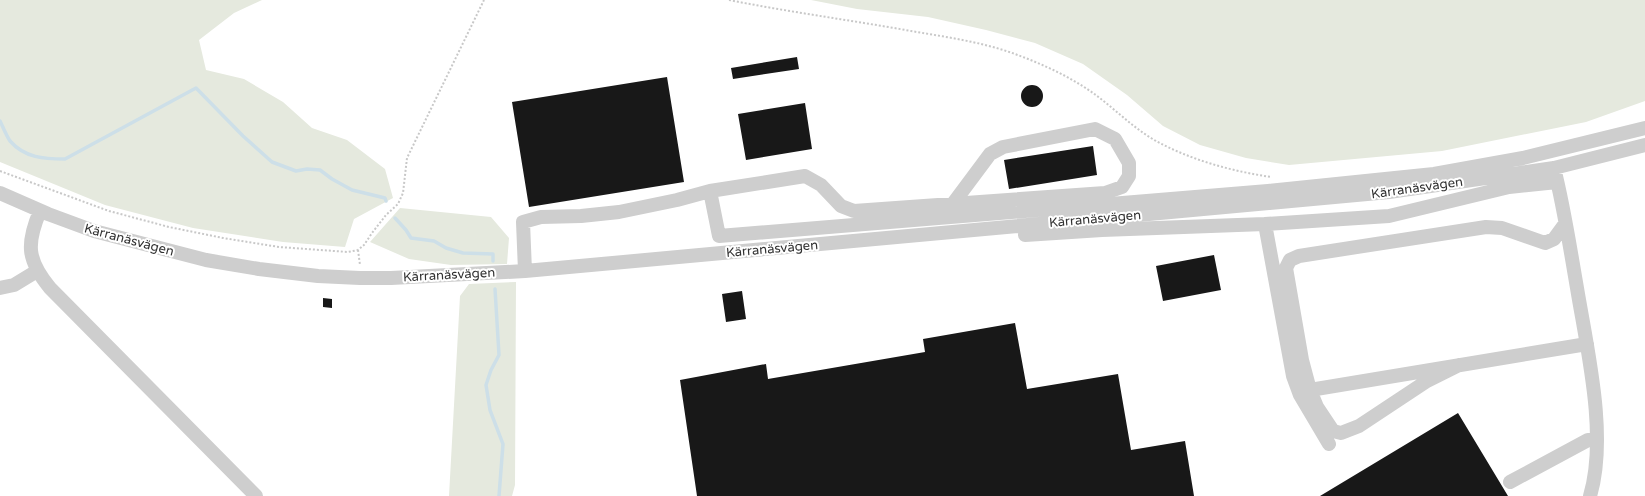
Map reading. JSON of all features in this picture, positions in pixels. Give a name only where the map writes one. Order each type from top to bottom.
[{"type":"street","points":[[710,191],[719,236],[1260,192],[1434,174],[1523,158],[1645,128]]},
{"type":"street","points":[[525,271],[523,222],[541,217],[581,216],[619,212],[677,200],[710,191],[805,176],[821,185],[841,206],[854,211],[952,205],[1104,193],[1122,187],[1130,176],[1130,163],[1115,139],[1095,130],[1002,147],[990,154],[952,205]]},
{"type":"street","name":"Kärranäsvägen","points":[[0,193],[40,211],[94,231],[147,246],[206,260],[259,269],[318,276],[391,278],[525,271],[1389,192],[1554,168],[1645,145]]},
{"type":"street","points":[[1554,168],[1593,381],[1597,440],[1595,466],[1590,496]]},
{"type":"street","points":[[756,250],[774,255],[1102,230],[1265,224],[1389,216],[1509,186],[1557,182]]},
{"type":"street","points":[[40,211],[32,228],[30,245],[32,261],[37,271],[50,288],[256,496]]},
{"type":"street","points":[[1265,224],[1293,376],[1300,395],[1329,444]]},
{"type":"street","points":[[1459,365],[1427,381],[1359,426],[1341,434],[1333,431],[1317,407],[1310,390],[1302,360],[1286,268],[1290,260],[1299,256],[1486,226],[1502,228],[1545,243],[1554,239],[1565,224]]},
{"type":"street","points":[[0,288],[14,285],[37,271]]},
{"type":"street","points":[[1310,390],[1587,344]]},
{"type":"street","points":[[1510,482],[1588,440],[1597,440]]},
{"type":"path","points":[[0,171],[109,211],[169,227],[279,247],[348,252],[358,250],[364,245],[386,215],[398,204],[403,193],[407,158],[484,0]]},
{"type":"path","points":[[729,0],[949,38],[1014,53],[1075,81],[1154,140],[1192,157],[1230,168],[1273,177]]},
{"type":"shaded area","points":[[0,0],[262,0],[234,13],[199,40],[206,70],[244,79],[283,102],[312,128],[347,140],[385,169],[393,198],[354,219],[345,247],[283,242],[193,228],[105,205],[0,162]]},
{"type":"shaded area","points":[[811,0],[1645,0],[1645,101],[1586,122],[1442,151],[1289,165],[1246,158],[1200,145],[1163,126],[1127,95],[1083,64],[1035,43],[928,17],[857,9]]},
{"type":"shaded area","points":[[400,208],[491,217],[509,238],[507,264],[451,265],[409,259],[370,242]]},
{"type":"shaded area","points":[[516,282],[515,485],[512,496],[449,496],[460,296],[469,284]]},
{"type":"building","points":[[797,57],[799,69],[733,79],[731,68]]},
{"type":"building","points":[[667,77],[684,182],[529,207],[512,102]]},
{"type":"building","points":[[1032,85],[1036,86],[1042,92],[1042,100],[1036,106],[1032,107],[1028,106],[1022,100],[1021,96],[1022,92],[1028,86]]},
{"type":"building","points":[[805,103],[812,149],[746,160],[738,114]]},
{"type":"building","points":[[1093,146],[1097,175],[1009,189],[1004,160]]},
{"type":"building","points":[[1214,255],[1221,290],[1163,301],[1156,266]]},
{"type":"building","points":[[742,291],[746,319],[726,322],[722,294]]},
{"type":"building","points":[[323,298],[332,299],[332,308],[323,307]]},
{"type":"building","points":[[1015,323],[1027,389],[1118,374],[1131,450],[1185,441],[1194,496],[697,496],[680,380],[766,364],[768,379],[925,352],[923,339]]},
{"type":"building","points":[[1458,413],[1508,496],[1320,496]]},
{"type":"waterway","points":[[0,121],[10,141],[22,151],[42,158],[65,159],[196,88],[243,136],[272,162],[296,171],[307,169],[320,170],[332,179],[352,190],[385,198],[386,201]]},
{"type":"waterway","points":[[395,218],[411,238],[434,241],[446,248],[463,253],[493,254],[493,261]]},
{"type":"waterway","points":[[495,289],[499,355],[491,370],[486,385],[490,410],[503,444],[499,496]]}]
